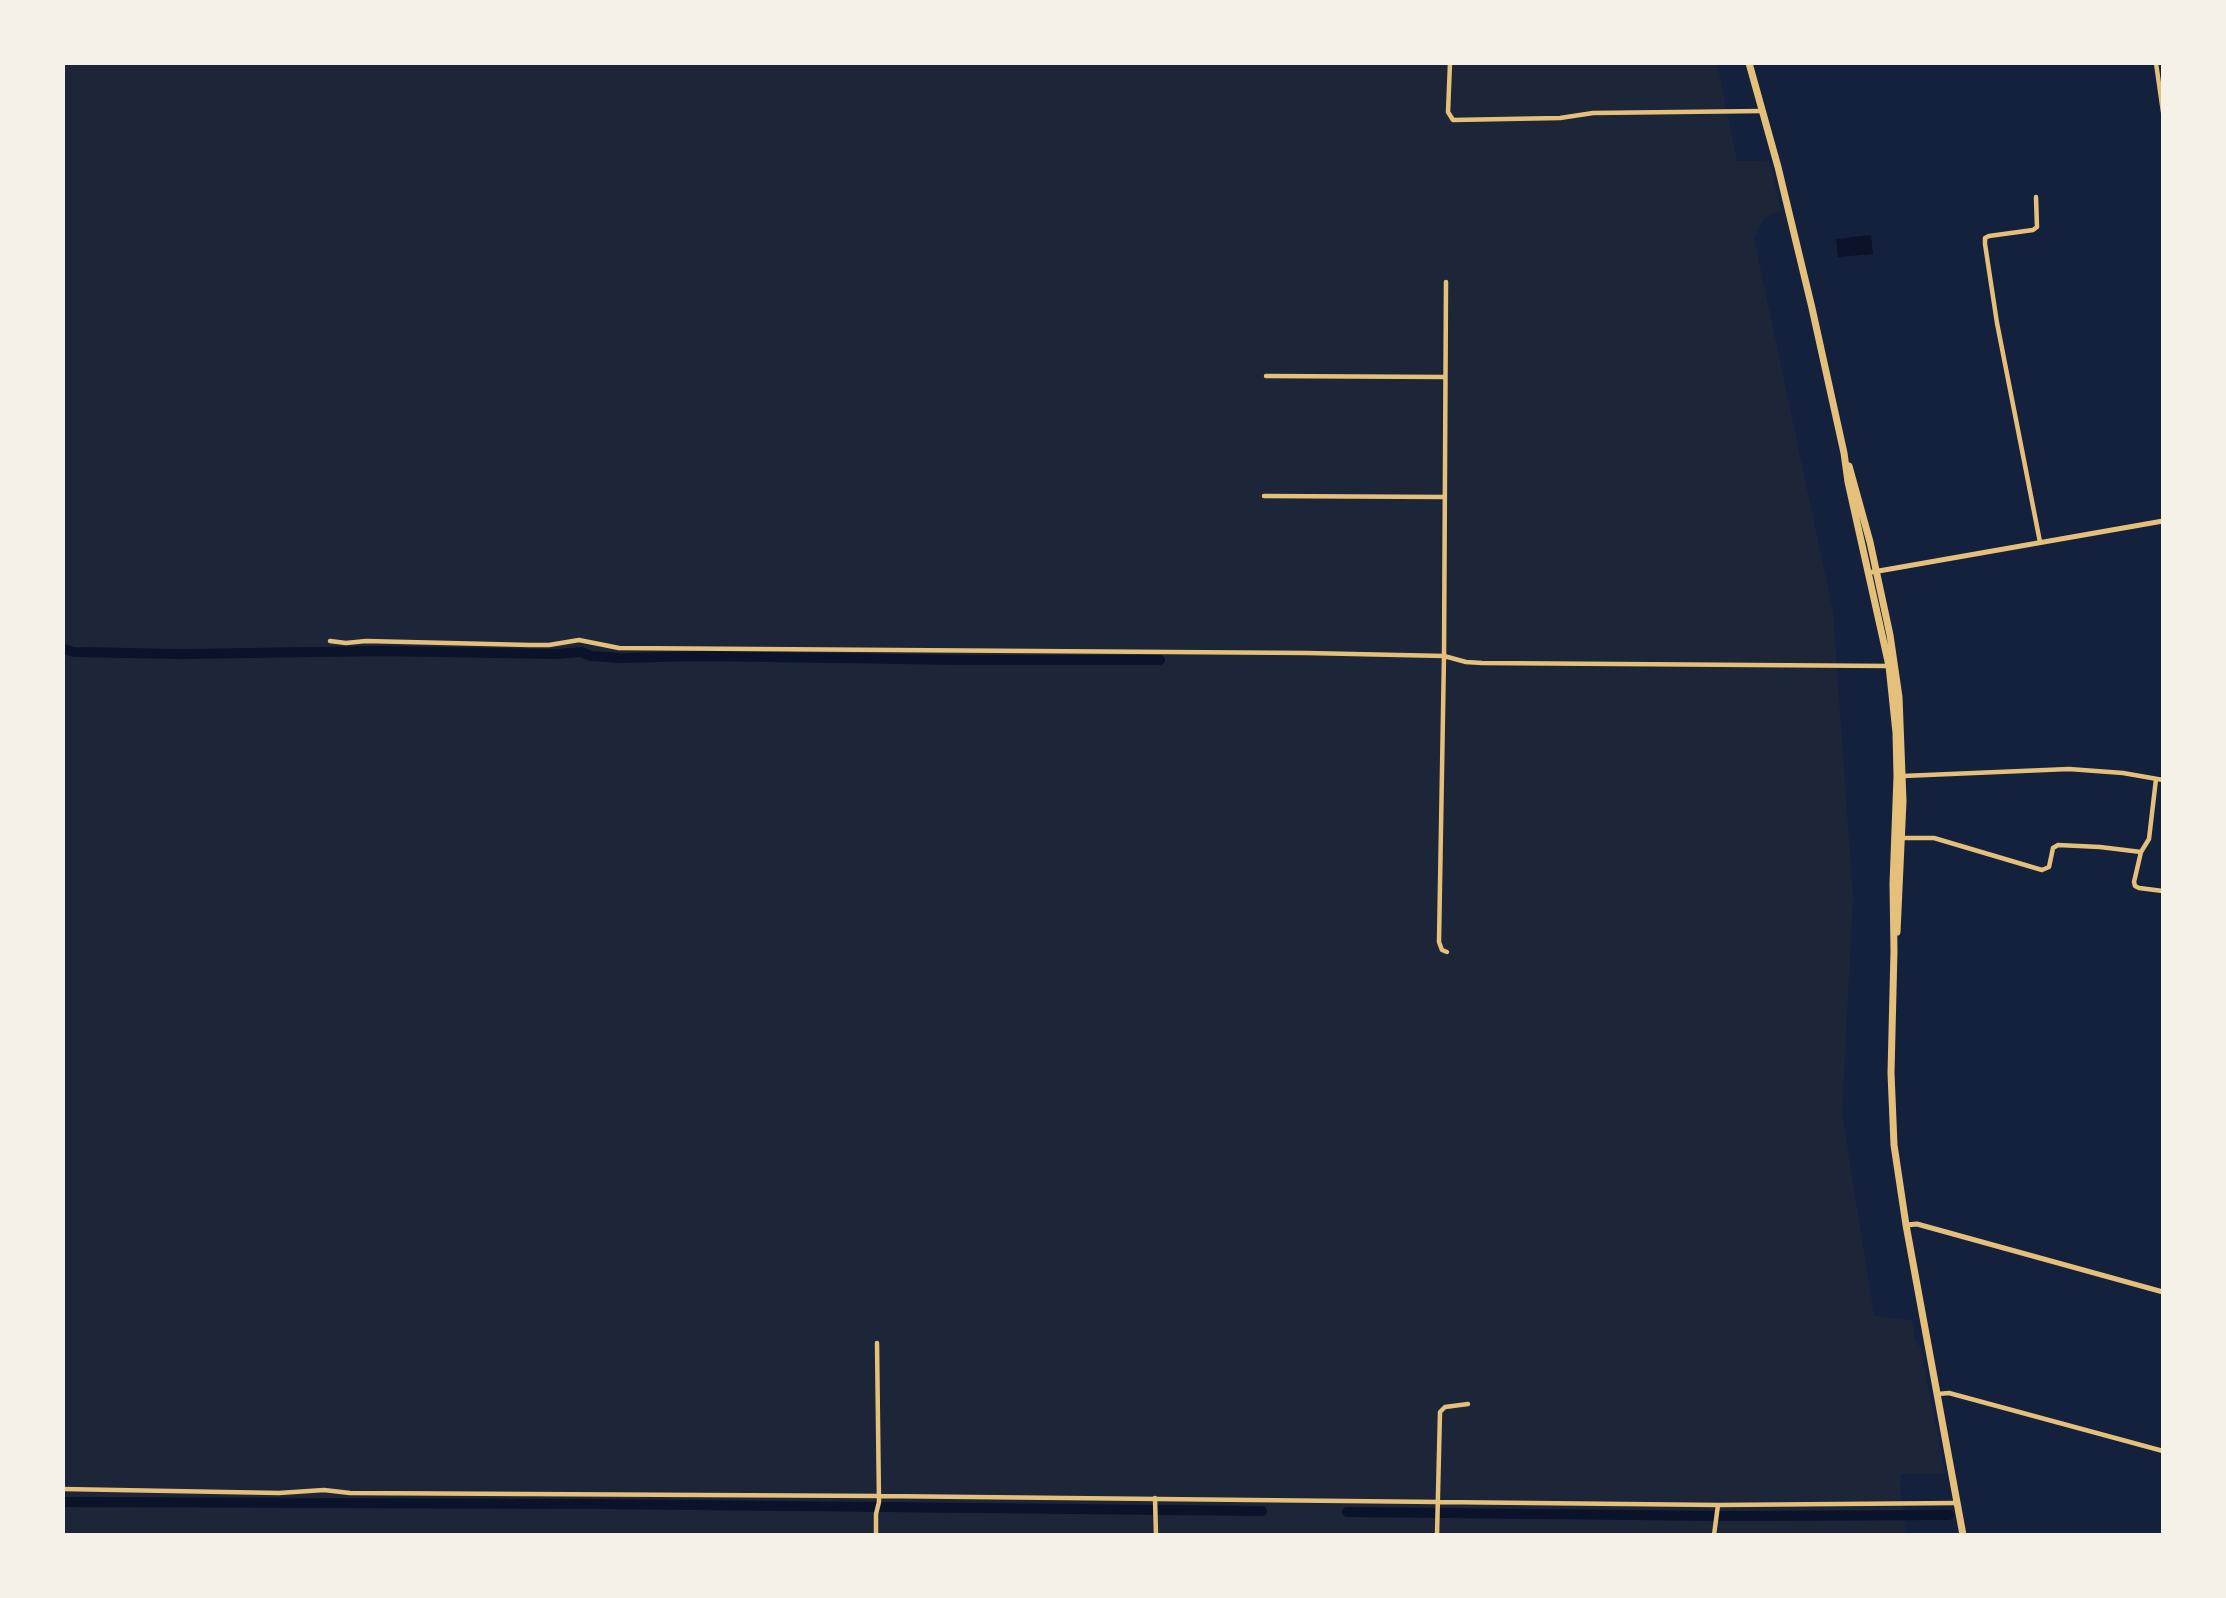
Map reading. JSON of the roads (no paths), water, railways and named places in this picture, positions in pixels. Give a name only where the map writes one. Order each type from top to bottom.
[{"type":"main road","points":[[1749,63],[1763,111],[1844,453],[1855,482],[1889,666],[1896,744],[1892,917],[1892,1109],[1897,1168],[1964,1535]]},
{"type":"main road","points":[[1872,572],[1896,676],[1903,776],[1898,917],[1894,951]]},
{"type":"street","points":[[1450,63],[1448,112],[1453,120],[1560,118],[1592,113],[1763,111]]},
{"type":"street","points":[[2156,63],[2163,112]]},
{"type":"street","points":[[2036,197],[2037,227],[2033,230],[1989,236],[1985,238],[1984,244],[2040,542]]},
{"type":"street","points":[[1446,282],[1440,942],[1442,950],[1447,952]]},
{"type":"street","points":[[1266,376],[1445,377]]},
{"type":"street","points":[[1264,496],[1444,497]]},
{"type":"street","points":[[1872,572],[2163,521]]},
{"type":"street","points":[[330,640],[346,643],[366,641],[426,645],[549,645],[579,640],[619,648],[1444,656],[1482,663],[1889,666]]},
{"type":"street","points":[[1903,776],[2069,769],[2163,780]]},
{"type":"street","points":[[2156,779],[2149,839],[2141,852],[2135,873],[2135,886],[2163,891]]},
{"type":"street","points":[[1902,838],[1934,838],[2042,870],[2049,867],[2053,848],[2057,845],[2141,852]]},
{"type":"street","points":[[1906,1225],[1917,1224],[2163,1292]]},
{"type":"street","points":[[876,1535],[879,1499],[877,1343]]},
{"type":"street","points":[[1938,1394],[1949,1393],[2163,1451]]},
{"type":"street","points":[[1437,1535],[1440,1412],[1445,1407],[1468,1404]]},
{"type":"street","points":[[63,1489],[279,1493],[324,1490],[350,1493],[879,1499],[1155,1498],[1438,1504],[1958,1503]]},
{"type":"street","points":[[1155,1498],[1156,1535]]},
{"type":"street","points":[[1714,1535],[1718,1505]]},
{"type":"waterway","points":[[63,649],[74,652],[182,654],[581,652],[591,656],[621,658],[700,656],[1160,660]]},
{"type":"waterway","points":[[63,1502],[1262,1511]]},
{"type":"waterway","points":[[1347,1512],[1726,1516],[1949,1515]]}]
